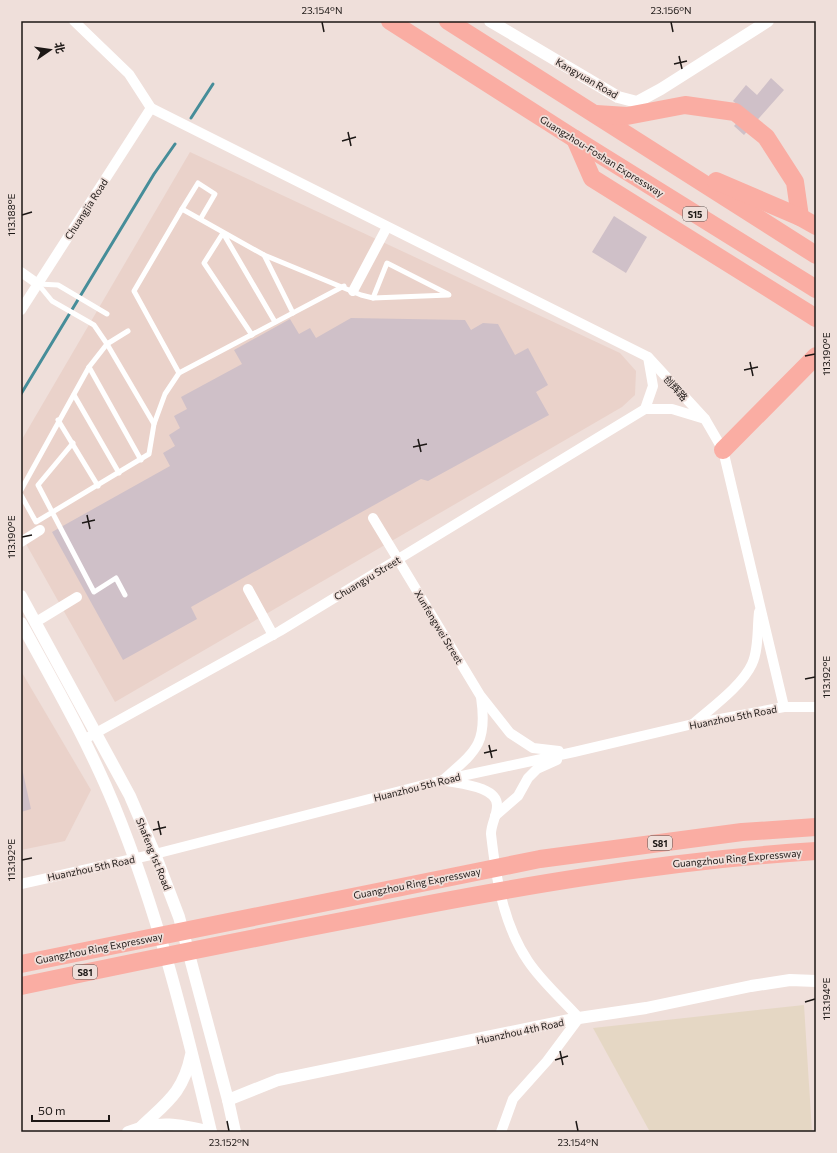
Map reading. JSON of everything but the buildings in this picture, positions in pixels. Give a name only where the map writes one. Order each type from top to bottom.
[{"type":"highway","name":"Guangzhou-Foshan Expressway","points":[[390,21],[575,140],[816,289]]},
{"type":"highway","points":[[448,21],[816,255]]},
{"type":"highway","points":[[593,114],[627,116],[685,105],[735,112],[766,137],[795,182],[800,217]]},
{"type":"highway","points":[[575,140],[592,178],[816,318]]},
{"type":"highway","points":[[667,160],[800,217],[816,226]]},
{"type":"highway","points":[[723,450],[816,356]]},
{"type":"highway","points":[[688,839],[816,822]]},
{"type":"highway","name":"Guangzhou Ring Expressway","points":[[21,964],[505,866],[588,852],[742,832],[816,827]]},
{"type":"highway","name":"Guangzhou Ring Expressway","points":[[21,986],[150,959],[492,892],[637,869],[749,856],[816,851]]},
{"type":"street","points":[[74,21],[129,74],[151,108],[648,357],[653,386],[645,409],[672,409],[705,419]]},
{"type":"street","name":"Kangyuan Road","points":[[490,21],[618,97],[637,102],[768,21]]},
{"type":"street","name":"Chuangjia Road","points":[[21,310],[151,108]]},
{"type":"street","points":[[348,289],[387,227]]},
{"type":"street","points":[[21,272],[38,284]]},
{"type":"street","name":"创辉路","points":[[648,357],[705,419],[723,450],[784,707]]},
{"type":"street","name":"Chuangyu Street","points":[[85,739],[273,635],[645,409]]},
{"type":"street","name":"Xunfengwei Street","points":[[373,518],[480,695]]},
{"type":"street","points":[[21,542],[40,530]]},
{"type":"street","points":[[248,589],[273,635]]},
{"type":"street","name":"Shafeng 1st Road","points":[[21,596],[97,732],[130,796],[155,854],[179,917],[228,1100],[235,1132]]},
{"type":"street","points":[[36,622],[77,597]]},
{"type":"street","points":[[693,724],[733,688],[752,664],[756,650],[760,604]]},
{"type":"street","name":"Shafeng 1st Road","points":[[21,622],[85,739],[114,805],[149,904],[192,1050],[211,1132]]},
{"type":"street","points":[[480,695],[510,733],[533,748],[544,751],[574,752]]},
{"type":"street","points":[[444,780],[477,747],[484,719],[480,695]]},
{"type":"street","name":"Huanzhou 5th Road","points":[[21,884],[155,854],[444,780],[574,752],[693,724],[784,707],[816,708]]},
{"type":"street","points":[[494,816],[518,796],[528,778],[538,769],[574,752]]},
{"type":"street","points":[[444,780],[478,787],[490,792],[496,800],[497,807],[491,827],[492,843],[504,911],[515,938],[529,963],[579,1018],[547,1061],[513,1099],[501,1132]]},
{"type":"street","name":"Huanzhou 4th Road","points":[[228,1100],[278,1080],[579,1018],[646,1008],[772,982],[790,980],[816,981]]},
{"type":"street","points":[[140,1127],[176,1093],[187,1073],[192,1050]]},
{"type":"street","points":[[128,1132],[140,1127],[158,1124],[176,1124],[211,1132]]},
{"type":"lane","points":[[179,373],[134,291],[198,183],[215,194],[201,218]]},
{"type":"lane","points":[[182,209],[201,218],[223,233],[264,255],[373,298],[449,295],[387,263],[373,298]]},
{"type":"lane","points":[[223,233],[275,322]]},
{"type":"lane","points":[[223,233],[204,263],[252,335]]},
{"type":"lane","points":[[264,255],[294,312]]},
{"type":"lane","points":[[38,284],[58,285],[106,314]]},
{"type":"lane","points":[[38,284],[52,301],[86,322],[94,325],[107,344],[154,424]]},
{"type":"lane","points":[[21,496],[36,522],[141,460],[149,454],[154,424],[165,394],[179,373],[294,312],[348,289]]},
{"type":"lane","points":[[21,490],[58,420],[89,367],[107,344],[128,331]]},
{"type":"lane","points":[[89,367],[141,460]]},
{"type":"lane","points":[[74,395],[119,473]]},
{"type":"lane","points":[[58,420],[98,486]]},
{"type":"lane","points":[[73,443],[38,485],[94,592],[116,578],[125,594]]},
{"type":"shaded area","points":[[190,152],[620,353],[636,371],[635,395],[622,407],[115,702],[21,535],[21,441]]},
{"type":"shaded area","points":[[21,671],[91,790],[65,841],[21,850]]},
{"type":"shaded area","points":[[804,1005],[812,1132],[650,1132],[593,1028]]},
{"type":"waterway","points":[[191,118],[213,84]]},
{"type":"waterway","points":[[21,394],[154,174],[175,144]]}]
